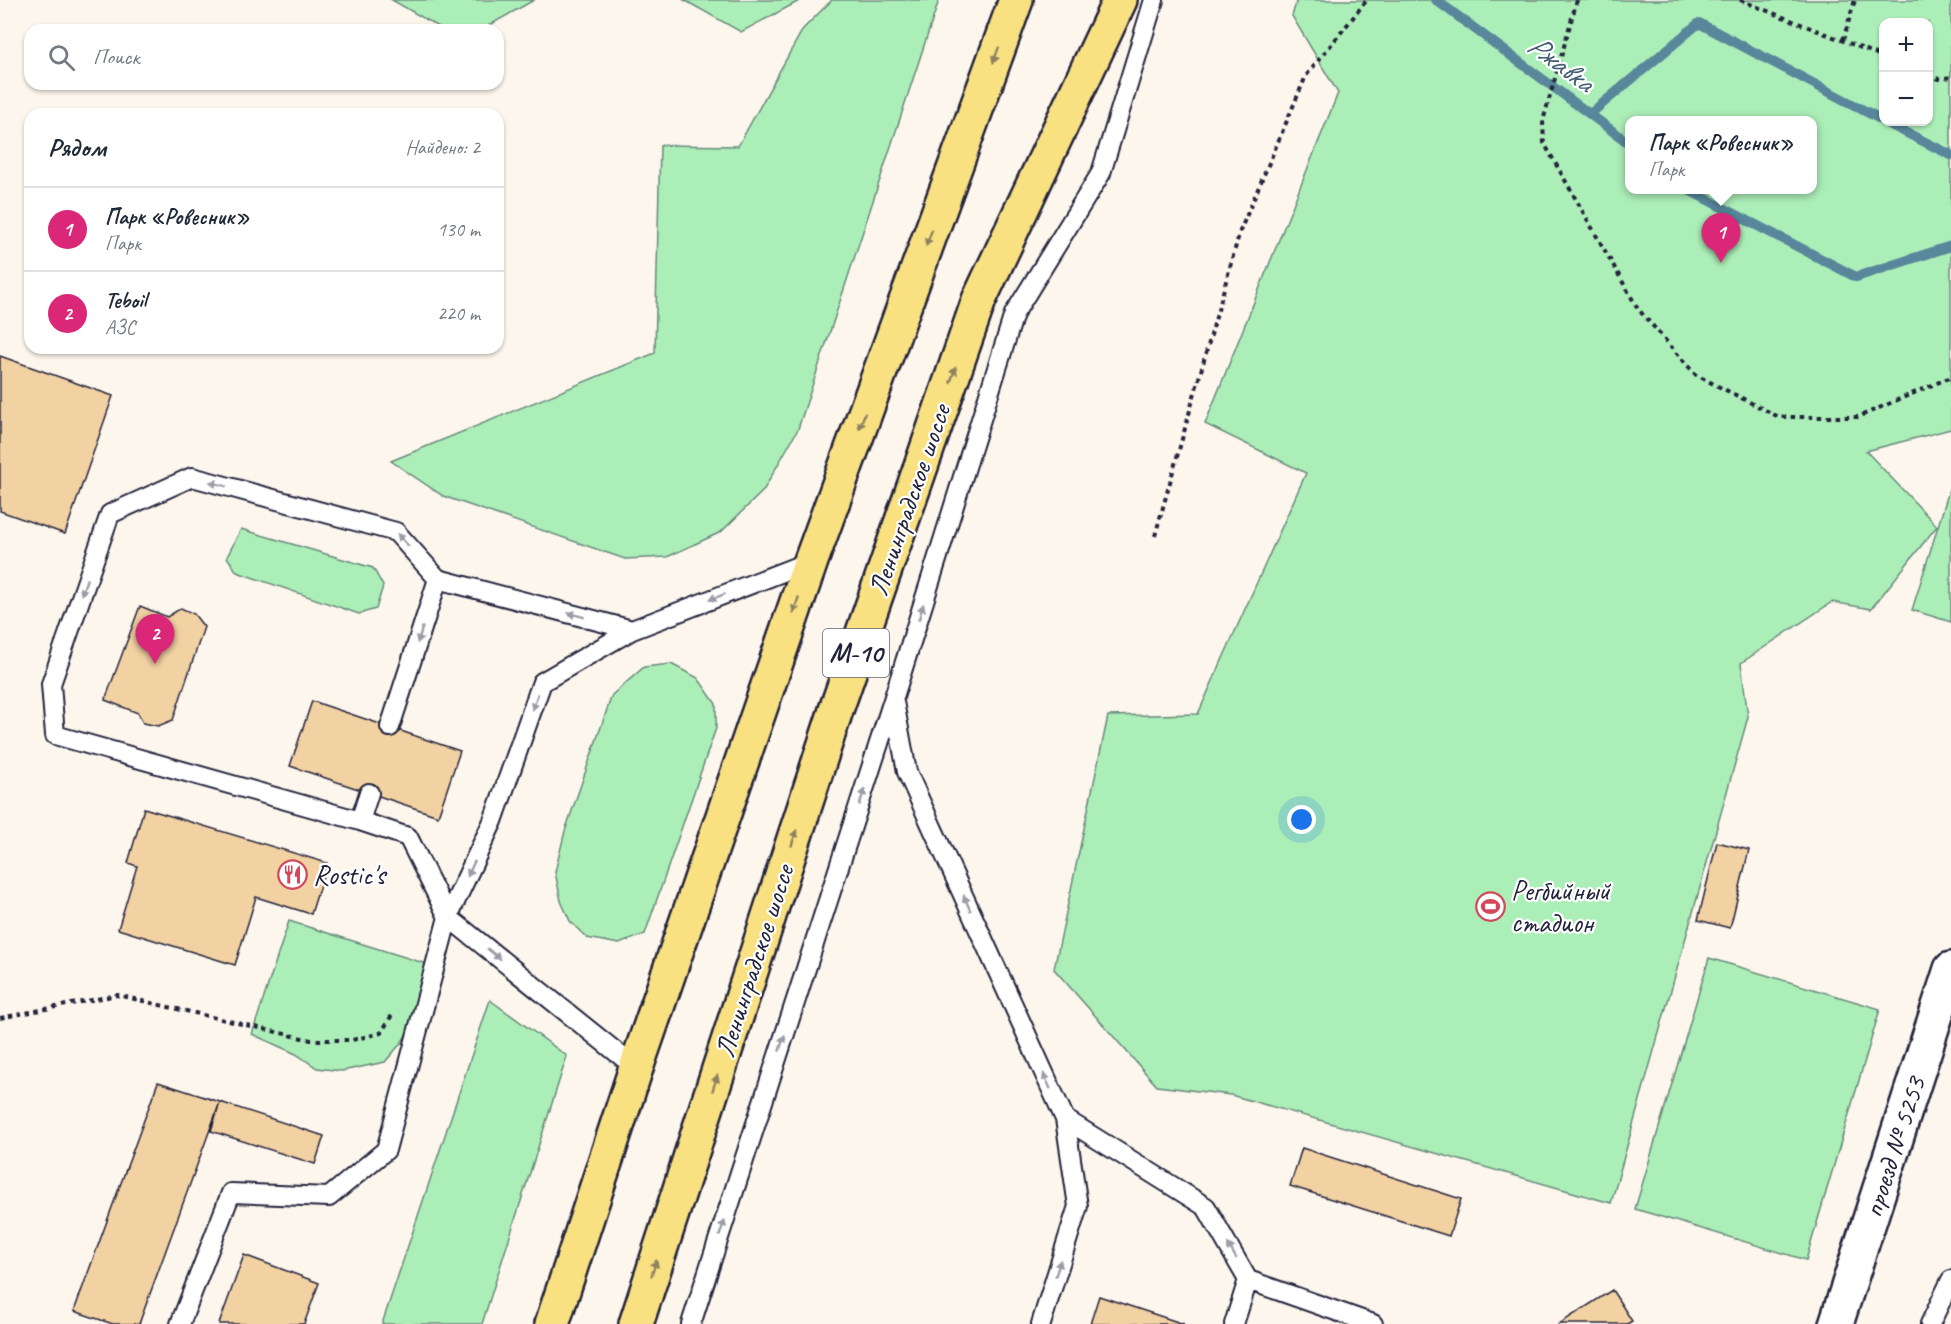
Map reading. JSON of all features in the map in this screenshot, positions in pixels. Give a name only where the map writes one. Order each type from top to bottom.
[{"type":"highway","name":"М-10","points":[[552,1324],[636,1068],[811,561],[1016,0]]},
{"type":"highway","name":"Ленинградское шоссе","points":[[636,1324],[837,707],[979,300],[1120,0]]},
{"type":"street","name":"проезд № 5253","points":[[1842,1323],[1951,969]]},
{"type":"lane","points":[[691,1324],[893,700],[1014,314],[1101,172],[1154,0]]},
{"type":"lane","points":[[632,630],[438,579],[396,532],[192,477],[110,514],[51,684],[55,735],[360,821],[408,837],[448,917],[636,1068]]},
{"type":"lane","points":[[180,1324],[231,1193],[329,1197],[386,1150],[448,917],[493,820],[542,682],[632,630],[811,561]]},
{"type":"lane","points":[[390,727],[438,579]]},
{"type":"lane","points":[[893,700],[907,772],[1065,1119],[1078,1206],[1041,1324]]},
{"type":"lane","points":[[360,821],[369,793]]},
{"type":"lane","points":[[1065,1119],[1206,1207],[1248,1280],[1373,1324]]},
{"type":"lane","points":[[1234,1324],[1248,1280]]},
{"type":"lane","points":[[1930,1324],[1951,1280]]},
{"type":"path","points":[[1155,536],[1240,231],[1306,76],[1367,0]]},
{"type":"path","points":[[1577,0],[1543,121],[1544,143],[1638,309],[1696,375],[1779,417],[1858,417],[1951,377]]},
{"type":"path","points":[[1740,0],[1879,55]]},
{"type":"path","points":[[1843,40],[1855,0]]},
{"type":"path","points":[[1933,77],[1939,79],[1951,77]]},
{"type":"path","points":[[0,1018],[117,995],[284,1035],[312,1040],[352,1040],[381,1033],[398,1006]]},
{"type":"green space","points":[[392,0],[534,0],[492,24],[434,24]]},
{"type":"green space","points":[[684,0],[801,0],[741,32]]},
{"type":"green space","points":[[832,0],[939,0],[798,429],[763,491],[721,532],[667,557],[625,559],[443,496],[391,461],[655,353],[660,145],[738,146],[803,29]]},
{"type":"green space","points":[[1297,0],[1951,0],[1951,429],[1866,451],[1937,526],[1871,609],[1832,602],[1741,663],[1748,717],[1611,1203],[1231,1095],[1157,1086],[1054,969],[1108,716],[1198,714],[1306,473],[1205,424],[1338,93],[1292,16]]},
{"type":"green space","points":[[1951,484],[1951,622],[1912,610]]},
{"type":"green space","points":[[241,529],[373,568],[383,586],[376,609],[359,614],[237,572],[227,557]]},
{"type":"green space","points":[[671,664],[698,678],[716,704],[716,728],[645,934],[619,944],[587,938],[570,921],[561,901],[555,872],[565,831],[612,695],[644,667]]},
{"type":"green space","points":[[289,921],[430,965],[419,1011],[402,1042],[385,1062],[342,1071],[317,1068],[296,1054],[252,1034]]},
{"type":"green space","points":[[1709,958],[1880,1009],[1806,1260],[1635,1209]]},
{"type":"green space","points":[[490,1000],[567,1056],[482,1324],[382,1324]]},
{"type":"building","points":[[0,356],[113,396],[65,534],[0,511]]},
{"type":"building","points":[[140,606],[167,617],[181,608],[194,614],[204,627],[173,720],[158,726],[143,723],[138,713],[105,700]]},
{"type":"building","points":[[312,701],[460,751],[438,816],[290,766]]},
{"type":"building","points":[[144,808],[327,863],[311,914],[256,897],[235,965],[118,929],[137,866],[128,863]]},
{"type":"building","points":[[1717,842],[1749,850],[1730,928],[1698,920]]},
{"type":"building","points":[[158,1082],[220,1102],[139,1324],[113,1324],[74,1311]]},
{"type":"building","points":[[220,1102],[324,1136],[315,1164],[211,1131]]},
{"type":"building","points":[[1302,1148],[1461,1199],[1449,1236],[1290,1186]]},
{"type":"building","points":[[244,1255],[319,1283],[304,1324],[219,1324]]},
{"type":"building","points":[[1612,1290],[1632,1321],[1627,1324],[1559,1324]]},
{"type":"building","points":[[1099,1296],[1184,1324],[1090,1324]]},
{"type":"waterway","name":"Ржавка","points":[[1436,0],[1625,140]]},
{"type":"waterway","points":[[1590,114],[1699,23],[1879,118]]},
{"type":"waterway","points":[[1893,126],[1951,155]]},
{"type":"waterway","name":"Ржавка","points":[[1697,194],[1856,277],[1951,246]]},
{"type":"place","name":"Парк «Ровесник»","points":[[1721,263]]},
{"type":"place","name":"Teboil","points":[[155,664]]},
{"type":"place","name":"Rostic's","points":[[292,874]]},
{"type":"place","name":"Регбийный стадион","points":[[1490,906]]}]
